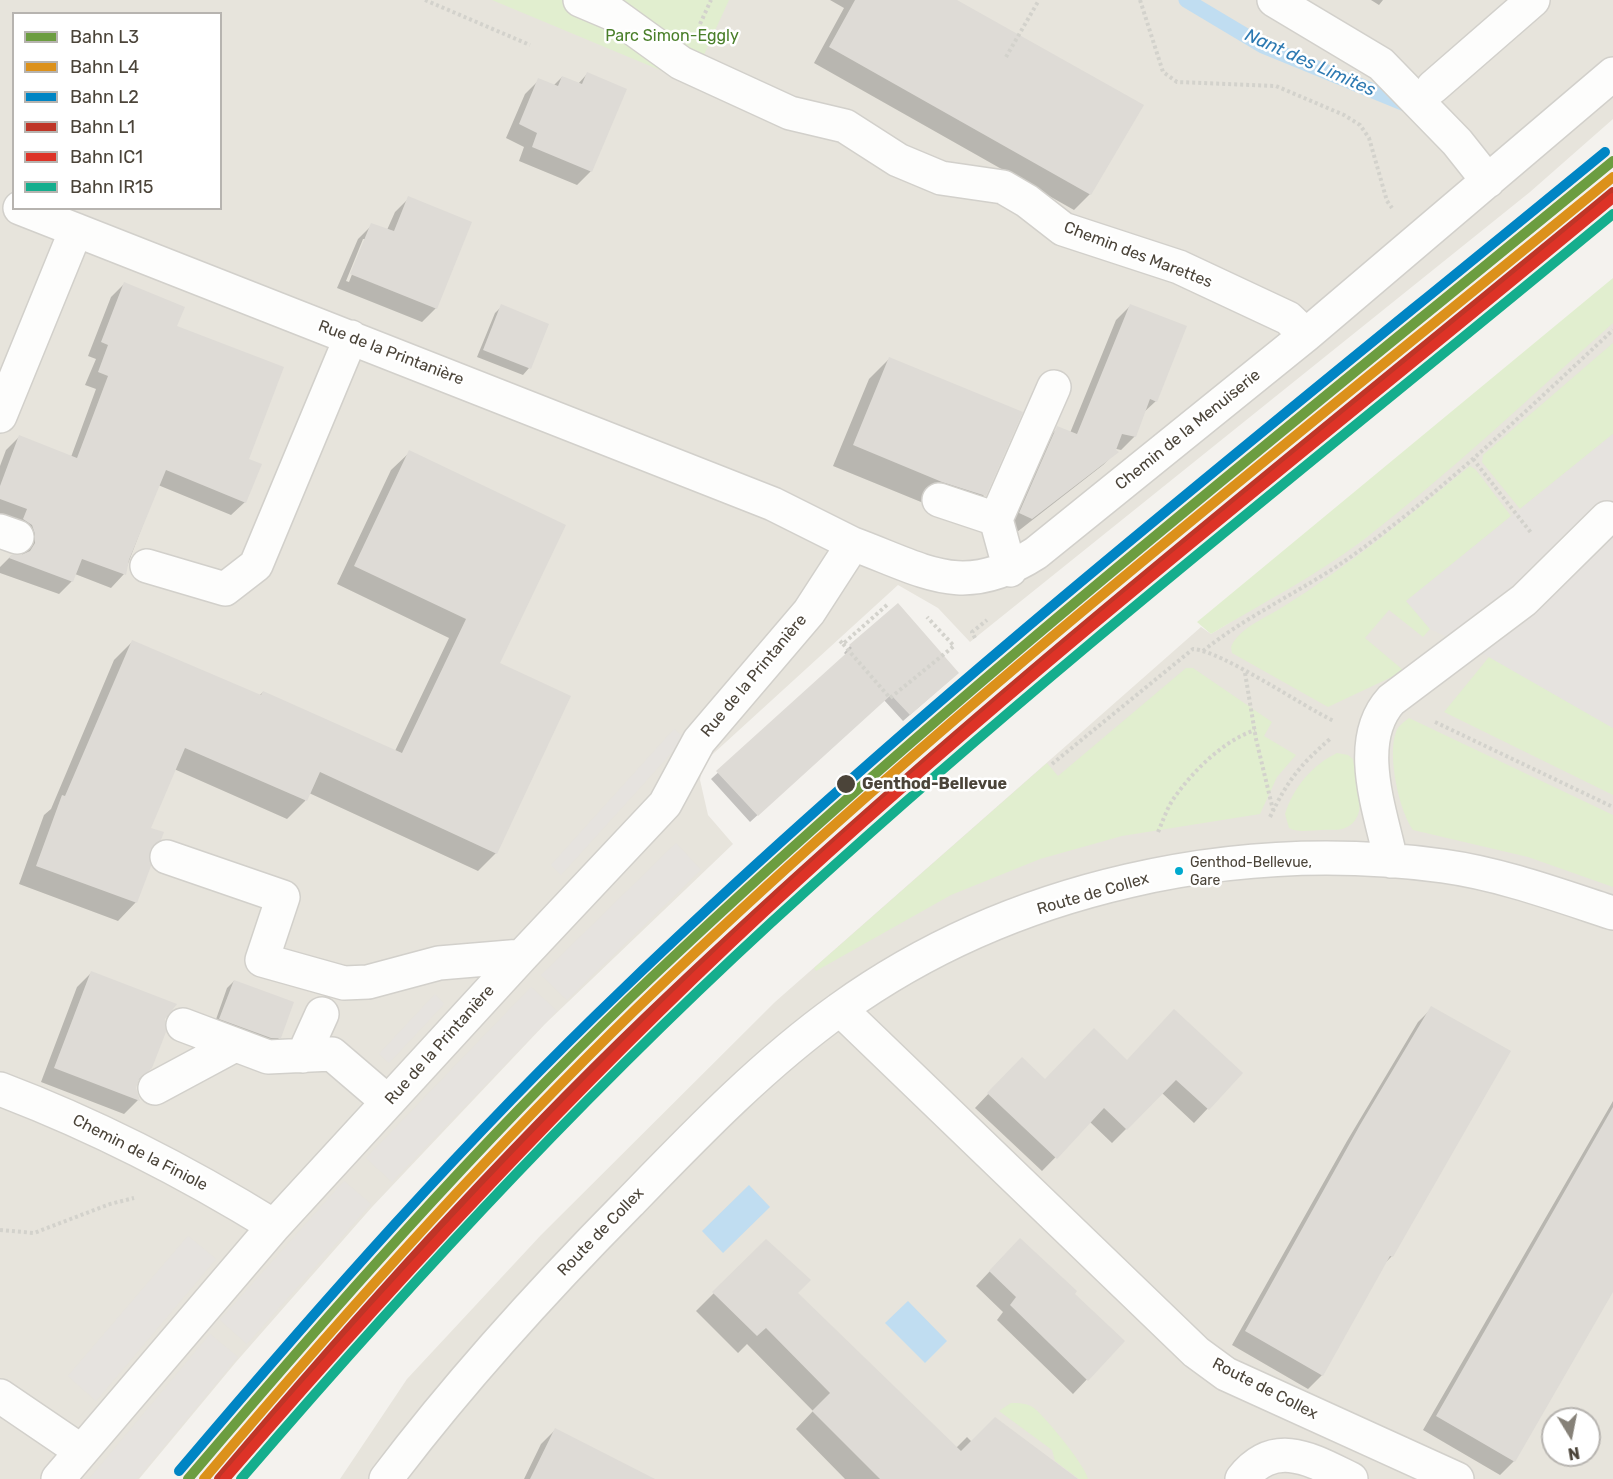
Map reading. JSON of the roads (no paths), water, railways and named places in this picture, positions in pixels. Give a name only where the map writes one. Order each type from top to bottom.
[{"type":"street","name":"Chemin des Marettes","points":[[580,0],[613,14],[681,63],[790,113],[845,126],[898,160],[941,178],[1003,188],[1027,201],[1063,229],[1179,267],[1288,318],[1306,335]]},
{"type":"street","points":[[1274,0],[1381,64],[1457,142],[1488,181]]},
{"type":"street","points":[[1433,87],[1533,0]]},
{"type":"street","name":"Chemin de la Menuiserie","points":[[853,544],[939,575],[966,580],[1010,570],[1036,553],[1306,335],[1416,239],[1613,74]]},
{"type":"street","name":"Rue de la Printanière","points":[[25,210],[773,504],[853,544],[809,612],[699,741],[665,804],[274,1226],[58,1479]]},
{"type":"street","points":[[0,416],[76,230]]},
{"type":"street","points":[[147,566],[225,589],[256,565],[351,337]]},
{"type":"street","points":[[1010,570],[996,519],[1054,387]]},
{"type":"street","points":[[939,500],[996,519]]},
{"type":"street","points":[[1391,861],[1371,747],[1377,718],[1391,700],[1524,600],[1607,518]]},
{"type":"street","points":[[168,857],[283,897],[261,960],[325,978],[344,983],[368,982],[439,963],[522,956]]},
{"type":"street","name":"Route de Collex","points":[[386,1479],[511,1326],[710,1119],[777,1058],[840,1009],[887,978],[939,950],[1035,909],[1130,881],[1221,864],[1320,858],[1446,866],[1528,885],[1613,914]]},
{"type":"street","name":"Route de Collex","points":[[840,1009],[1196,1352],[1226,1374],[1457,1479]]},
{"type":"street","points":[[303,1056],[322,1014]]},
{"type":"street","points":[[183,1025],[268,1057],[332,1054],[388,1102]]},
{"type":"street","points":[[156,1088],[235,1045]]},
{"type":"street","name":"Chemin de la Finiole","points":[[0,1089],[52,1109],[192,1179],[274,1226]]},
{"type":"street","points":[[0,1396],[81,1451]]},
{"type":"street","points":[[1242,1479],[1257,1463],[1282,1455],[1311,1460],[1351,1479]]},
{"type":"water","points":[[749,1185],[770,1207],[723,1253],[702,1231]]},
{"type":"water","points":[[908,1301],[947,1341],[925,1363],[885,1323]]},
{"type":"waterway","name":"Nant des Limites","points":[[1186,0],[1263,46],[1405,104]]},
{"type":"rail line","name":"L2","points":[[179,1471],[340,1285],[450,1164],[564,1046],[741,879],[982,665],[1230,458],[1605,152]]},
{"type":"rail line","name":"L3","points":[[188,1479],[349,1294],[515,1113],[631,997],[749,887],[869,779],[1114,570],[1613,161]]},
{"type":"rail line","name":"L4","points":[[204,1479],[360,1298],[468,1181],[578,1066],[752,900],[871,792],[1116,583],[1613,177]]},
{"type":"rail line","name":"L1","points":[[219,1479],[374,1301],[535,1127],[647,1016],[763,908],[1000,697],[1613,192]]},
{"type":"rail line","name":"IC1","points":[[225,1479],[431,1247],[574,1098],[721,952],[896,793],[1098,620],[1613,198]]},
{"type":"rail line","name":"IR15","points":[[241,1479],[445,1250],[586,1102],[732,959],[905,802],[1004,716],[1613,214]]},
{"type":"place","name":"Genthod-Bellevue","points":[[846,784]]},
{"type":"place","name":"Genthod-Bellevue, Gare","points":[[1179,871]]},
{"type":"park label","name":"Parc Simon-Eggly","points":[[672,36]]}]
